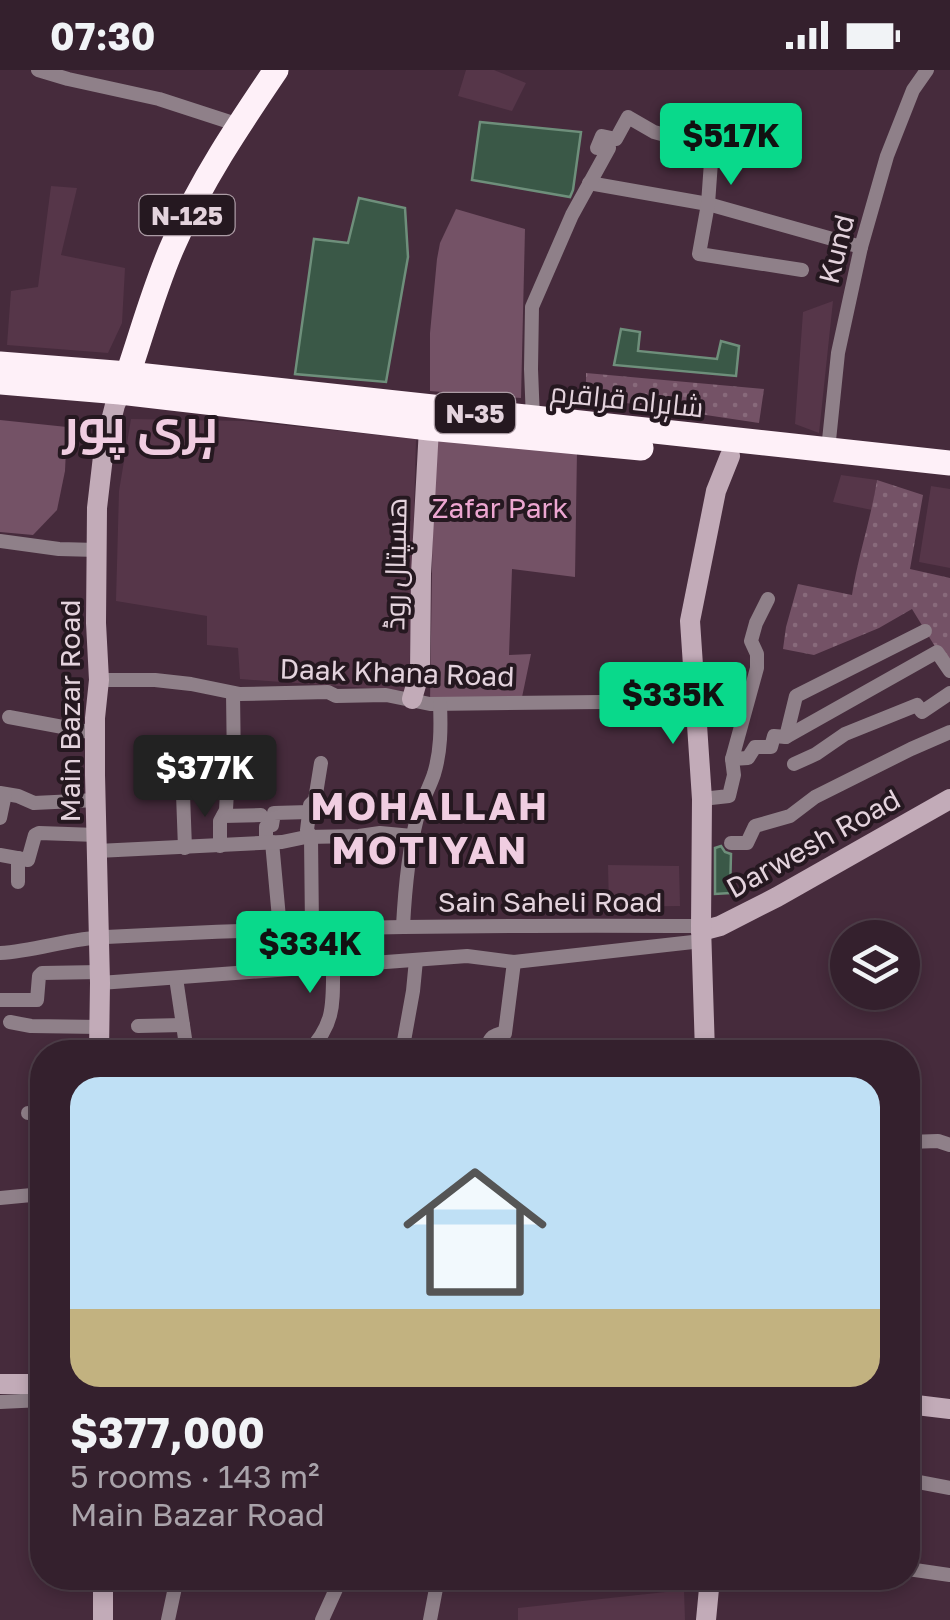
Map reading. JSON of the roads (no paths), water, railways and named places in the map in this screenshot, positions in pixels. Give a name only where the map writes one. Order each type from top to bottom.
[{"type":"highway","name":"N-125","points":[[124,383],[174,242],[207,176],[276,70]]},
{"type":"highway","name":"شاہراہ قراقرم","points":[[0,364],[289,414],[950,476]]},
{"type":"highway","name":"شاہراہ قراقرم","points":[[0,382],[124,383],[950,463]]},
{"type":"main road","name":"Main Bazar Road","points":[[99,1040],[98,492],[110,422],[124,383]]},
{"type":"main road","name":"ھسپتال روڈ","points":[[412,699],[420,671],[428,428]]},
{"type":"main road","points":[[705,1040],[702,799],[690,621],[716,491],[730,456]]},
{"type":"main road","name":"Darwesh Road","points":[[701,933],[777,897],[950,799]]},
{"type":"main road","points":[[0,1384],[30,1384]]},
{"type":"main road","points":[[920,1405],[950,1408]]},
{"type":"main road","points":[[103,1590],[103,1620]]},
{"type":"main road","points":[[706,1620],[709,1590]]},
{"type":"street","points":[[38,70],[239,125]]},
{"type":"street","name":"Kund","points":[[828,450],[838,353],[861,246],[887,156],[913,90],[926,70]]},
{"type":"street","points":[[534,420],[532,307],[556,248],[610,148],[597,148],[602,136],[616,139],[628,117],[654,132],[712,148],[699,254],[802,270]]},
{"type":"street","points":[[589,183],[708,204],[861,246]]},
{"type":"street","points":[[0,541],[96,550]]},
{"type":"street","points":[[702,799],[729,796],[734,775],[732,759],[757,668],[758,654],[751,641],[768,599]]},
{"type":"street","points":[[786,737],[796,696],[925,631]]},
{"type":"street","points":[[732,759],[748,758],[755,747],[771,746],[774,736],[786,737],[936,652],[950,672]]},
{"type":"street","name":"Daak Khana Road","points":[[100,680],[155,680],[232,693],[386,694],[430,704],[694,701]]},
{"type":"street","points":[[220,846],[220,821],[234,768],[232,693]]},
{"type":"street","points":[[794,764],[844,734],[917,705],[922,712],[950,693]]},
{"type":"street","points":[[403,926],[412,836],[440,744],[440,704]]},
{"type":"street","points":[[9,717],[96,733]]},
{"type":"street","points":[[731,843],[747,843],[755,826],[790,816],[816,796],[950,732]]},
{"type":"street","points":[[312,928],[311,836],[307,830],[321,763]]},
{"type":"street","points":[[0,818],[2,794],[34,803],[96,800]]},
{"type":"street","points":[[182,794],[185,848]]},
{"type":"street","points":[[280,929],[266,827],[272,826],[273,814],[309,812]]},
{"type":"street","points":[[222,816],[262,815]]},
{"type":"street","points":[[0,855],[30,858],[37,833],[97,843],[185,848],[311,836],[412,836]]},
{"type":"street","points":[[18,858],[18,882]]},
{"type":"street","name":"Sain Saheli Road","points":[[0,953],[99,937],[312,928],[403,926],[701,933]]},
{"type":"street","name":"Sain Saheli Road","points":[[0,1000],[37,1000],[42,974],[176,978],[467,956],[514,962],[701,933]]},
{"type":"street","points":[[404,1040],[416,960]]},
{"type":"street","points":[[489,1040],[505,1033],[514,962]]},
{"type":"street","points":[[318,1040],[327,1030],[333,966]]},
{"type":"street","points":[[176,978],[185,1040]]},
{"type":"street","points":[[10,1022],[99,1028]]},
{"type":"street","points":[[138,1026],[183,1025]]},
{"type":"street","points":[[920,1142],[950,1145]]},
{"type":"street","points":[[0,1198],[30,1195]]},
{"type":"street","points":[[0,1402],[30,1401]]},
{"type":"street","points":[[920,1482],[950,1488]]},
{"type":"street","points":[[920,1570],[950,1575]]},
{"type":"street","points":[[168,1620],[174,1590]]},
{"type":"street","points":[[322,1620],[336,1590]]},
{"type":"street","points":[[430,1620],[436,1590]]},
{"type":"district","name":"ہری پور","points":[[140,425]]},
{"type":"district","name":"MOHALLAH MOTIYAN","points":[[430,827]]},
{"type":"park label","name":"Zafar Park","points":[[500,507]]}]
